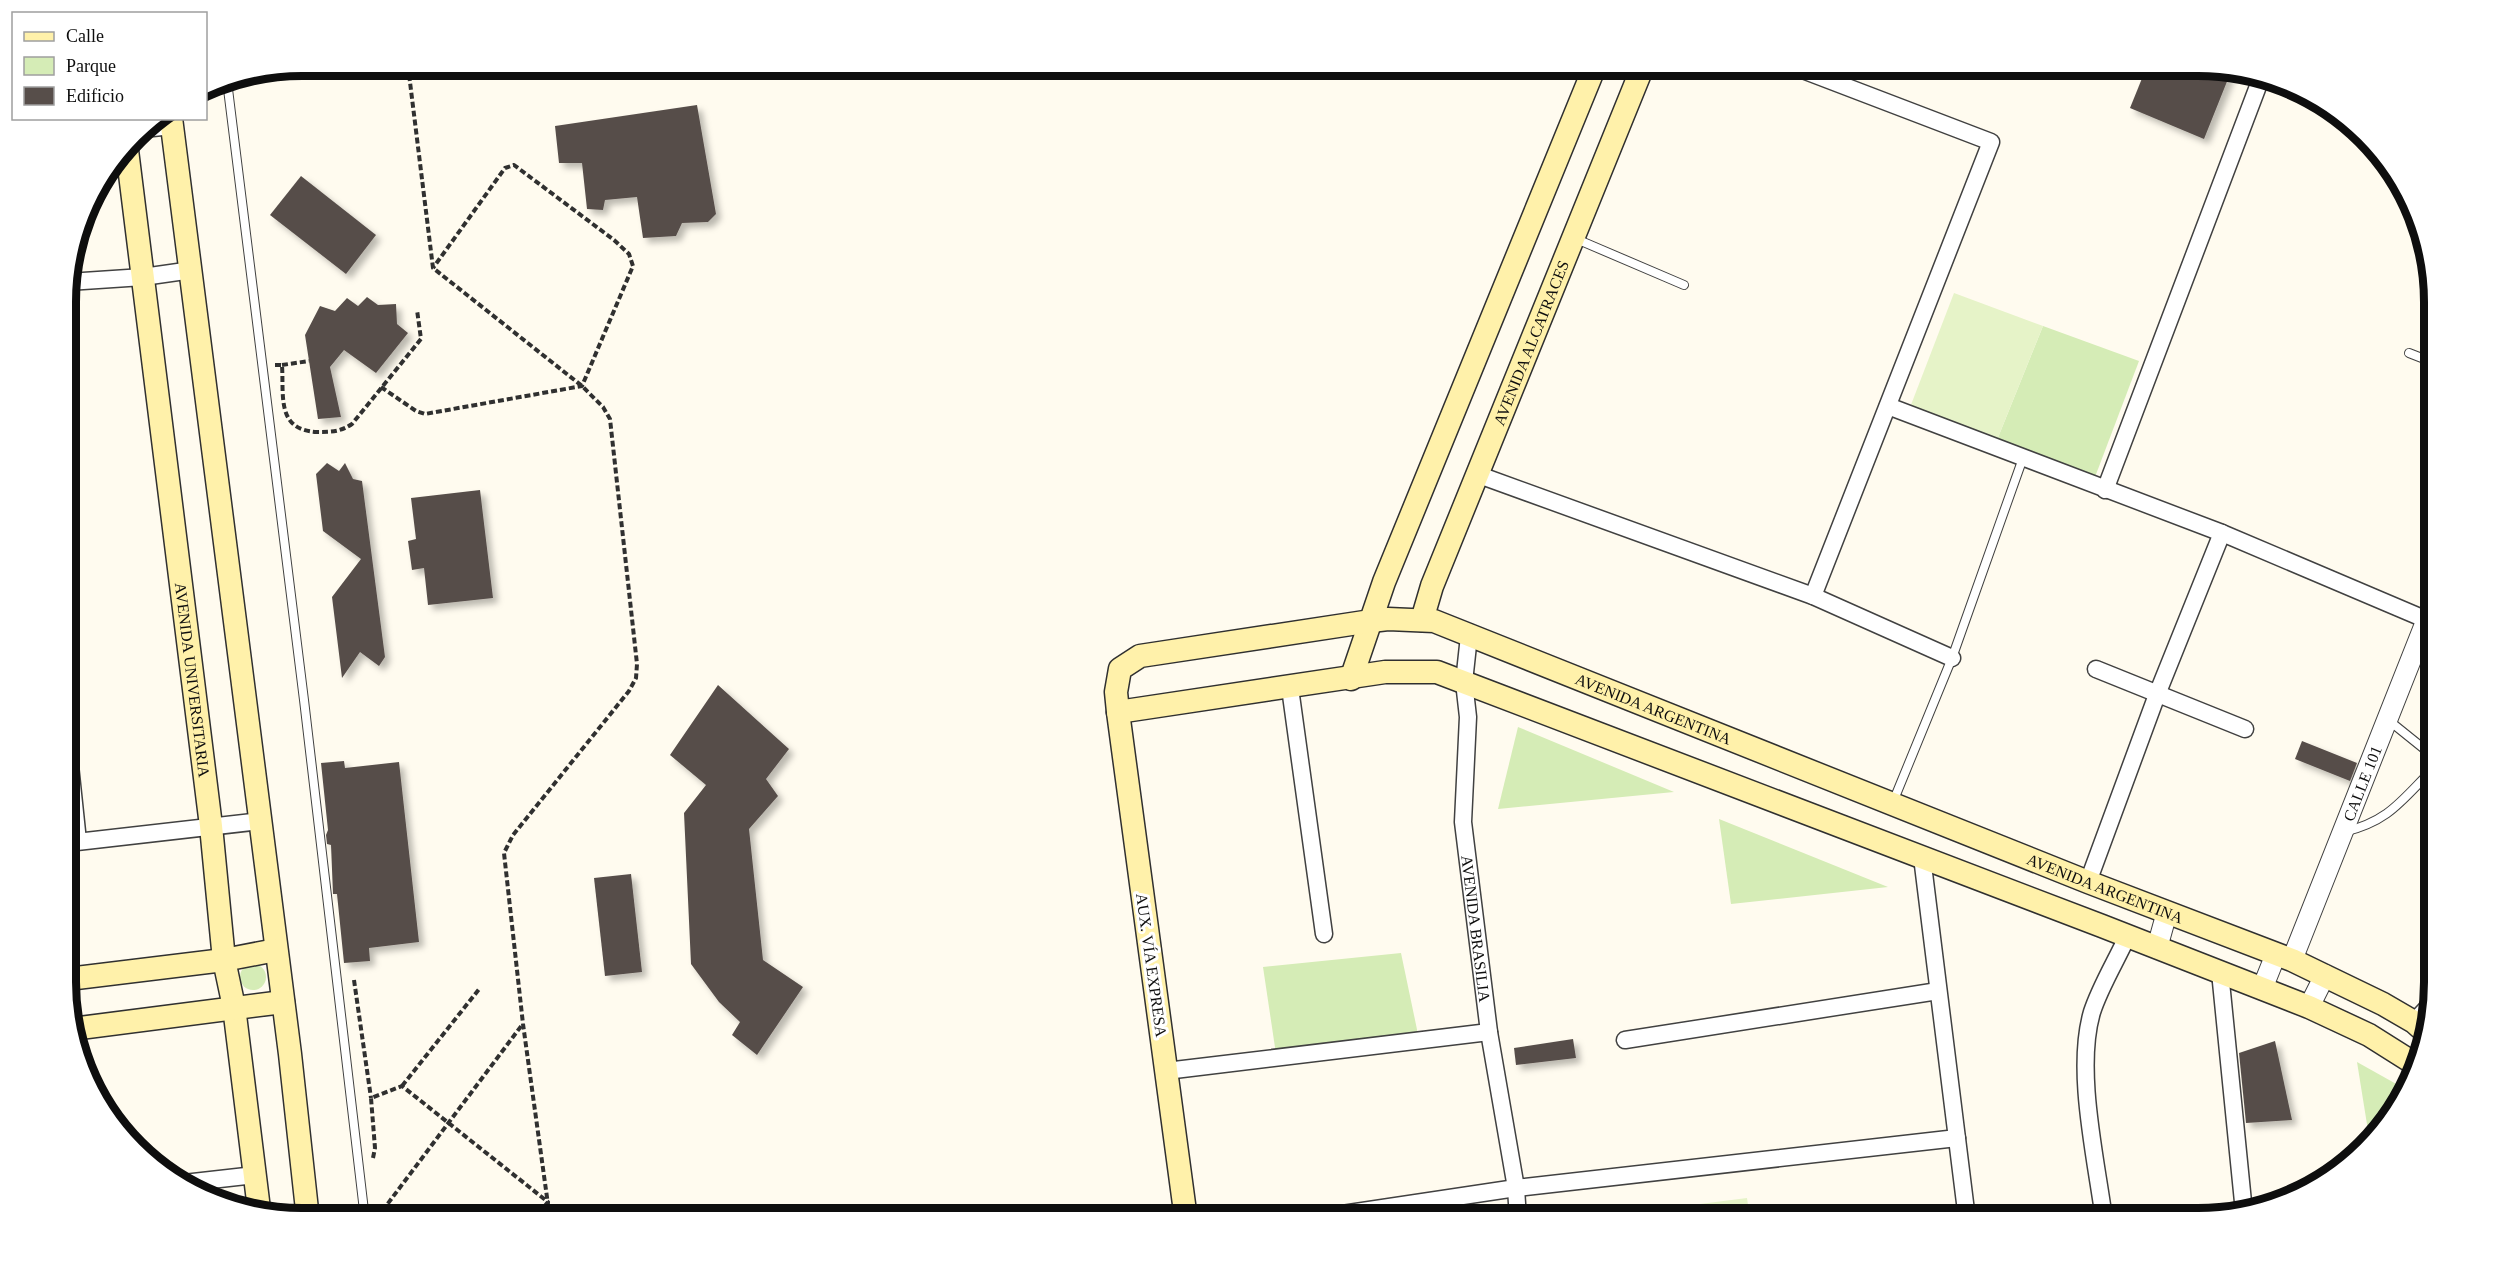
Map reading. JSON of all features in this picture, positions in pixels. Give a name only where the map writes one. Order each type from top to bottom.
[{"type":"main road","points":[[1351,679],[1384,582],[1591,76]]},
{"type":"main road","name":"AVENIDA ALCATRACES","points":[[1422,620],[1432,586],[1479,475],[1639,76]]},
{"type":"main road","points":[[172,122],[261,821],[307,1208]]},
{"type":"main road","name":"AVENIDA UNIVERSITARIA","points":[[128,159],[211,826],[224,960],[234,1007],[258,1204]]},
{"type":"main road","name":"AVENIDA ARGENTINA","points":[[1118,712],[1116,692],[1120,669],[1140,656],[1371,621],[1388,619],[1434,621],[1893,802],[2088,882],[2284,957],[2421,1018]]},
{"type":"main road","points":[[1118,712],[1351,679],[1385,672],[1437,672],[2309,1007],[2369,1035],[2409,1060]]},
{"type":"main road","name":"AUX. VÍA EXPRESA","points":[[1118,712],[1185,1208]]},
{"type":"main road","points":[[76,978],[224,960],[276,950]]},
{"type":"main road","points":[[81,1028],[283,1002]]},
{"type":"street","points":[[1813,596],[1991,142],[1818,76]]},
{"type":"street","points":[[2105,490],[2259,85]]},
{"type":"street","points":[[77,281],[143,277],[192,270]]},
{"type":"street","points":[[1888,406],[2424,610]]},
{"type":"street","points":[[1479,475],[1813,596],[1953,658]]},
{"type":"street","points":[[2088,882],[2158,692],[2222,533]]},
{"type":"street","name":"CALLE 101","points":[[2262,989],[2284,957],[2341,832],[2424,627]]},
{"type":"street","name":"AVENIDA BRASILIA","points":[[1469,636],[1464,682],[1468,717],[1463,822],[1489,1032],[1516,1188],[1517,1208]]},
{"type":"street","points":[[2096,669],[2158,692],[2245,729]]},
{"type":"street","points":[[1290,688],[1324,934]]},
{"type":"street","points":[[76,842],[261,821]]},
{"type":"street","points":[[1922,857],[1966,1208]]},
{"type":"street","points":[[2157,948],[2167,912]]},
{"type":"street","points":[[2103,1208],[2085,1071],[2087,1041],[2092,1012],[2127,937]]},
{"type":"street","points":[[2220,972],[2243,1204]]},
{"type":"street","points":[[2309,1007],[2325,975]]},
{"type":"street","points":[[1625,1040],[1938,991]]},
{"type":"street","points":[[1166,1071],[1489,1032]]},
{"type":"street","points":[[1382,1208],[1516,1188],[1957,1138]]},
{"type":"street","points":[[202,1184],[255,1175]]},
{"type":"lane","points":[[228,90],[364,1208]]},
{"type":"lane","points":[[1574,238],[1684,285]]},
{"type":"lane","points":[[2409,352],[2424,359]]},
{"type":"lane","points":[[1893,802],[1953,658],[2023,458]]},
{"type":"lane","points":[[2387,720],[2424,749]]},
{"type":"lane","points":[[2341,832],[2366,826],[2388,814],[2424,778]]},
{"type":"path","points":[[409,76],[433,268],[582,386],[603,407],[610,419],[638,664],[636,678],[629,691],[513,835],[504,853],[523,1024],[549,1208]]},
{"type":"path","points":[[433,268],[505,168],[511,165],[517,166],[614,240],[629,254],[633,266],[582,386]]},
{"type":"path","points":[[282,364],[286,417],[293,426],[304,431],[342,431],[352,424],[421,339],[417,310]]},
{"type":"path","points":[[263,366],[309,361]]},
{"type":"path","points":[[381,387],[416,411],[425,414],[582,386]]},
{"type":"path","points":[[354,980],[371,1098],[375,1148],[368,1167],[361,1172]]},
{"type":"path","points":[[371,1098],[402,1086],[480,988]]},
{"type":"path","points":[[385,1208],[523,1024]]},
{"type":"path","points":[[402,1086],[448,1125],[548,1202]]},
{"type":"path","points":[[543,1208],[548,1202]]},
{"type":"green space","points":[[1954,293],[2043,326],[1997,440],[1909,410]]},
{"type":"green space","points":[[2043,326],[2139,361],[2095,477],[1997,440]]},
{"type":"green space","points":[[1518,727],[1674,792],[1498,809]]},
{"type":"green space","points":[[1719,819],[1888,887],[1731,904]]},
{"type":"green space","points":[[1401,953],[1419,1039],[1276,1054],[1263,967]]},
{"type":"green space","points":[[253,964],[262,968],[266,977],[262,986],[253,990],[244,986],[240,977],[244,968]]},
{"type":"green space","points":[[2357,1062],[2398,1085],[2377,1120],[2368,1130]]},
{"type":"green space","points":[[1747,1198],[1748,1208],[1701,1208],[1700,1204]]},
{"type":"building","points":[[2143,76],[2228,78],[2204,139],[2130,108]]},
{"type":"building","points":[[697,105],[716,214],[708,222],[682,223],[676,236],[643,238],[637,197],[605,200],[603,210],[587,209],[582,163],[559,163],[555,126]]},
{"type":"building","points":[[301,176],[376,235],[346,274],[270,215]]},
{"type":"building","points":[[367,297],[378,305],[396,304],[397,324],[408,333],[376,373],[344,350],[330,367],[341,417],[318,419],[305,335],[320,306],[335,311],[347,298],[358,306]]},
{"type":"building","points":[[327,463],[339,471],[345,463],[353,479],[362,481],[385,657],[379,666],[360,652],[342,678],[332,597],[361,559],[323,531],[316,474]]},
{"type":"building","points":[[480,490],[493,598],[428,605],[424,568],[412,570],[408,541],[416,539],[411,498]]},
{"type":"building","points":[[718,685],[789,749],[766,779],[778,796],[749,829],[763,960],[803,987],[757,1055],[732,1035],[740,1022],[719,1002],[691,964],[684,813],[706,785],[670,755]]},
{"type":"building","points":[[2302,741],[2357,763],[2350,781],[2295,759]]},
{"type":"building","points":[[344,761],[345,768],[399,762],[419,942],[369,948],[370,961],[344,963],[337,894],[333,894],[331,845],[327,844],[328,830],[321,763]]},
{"type":"building","points":[[631,874],[642,972],[605,976],[594,878]]},
{"type":"building","points":[[1573,1039],[1576,1058],[1516,1065],[1514,1048]]},
{"type":"building","points":[[2275,1041],[2292,1120],[2246,1123],[2239,1053]]}]
